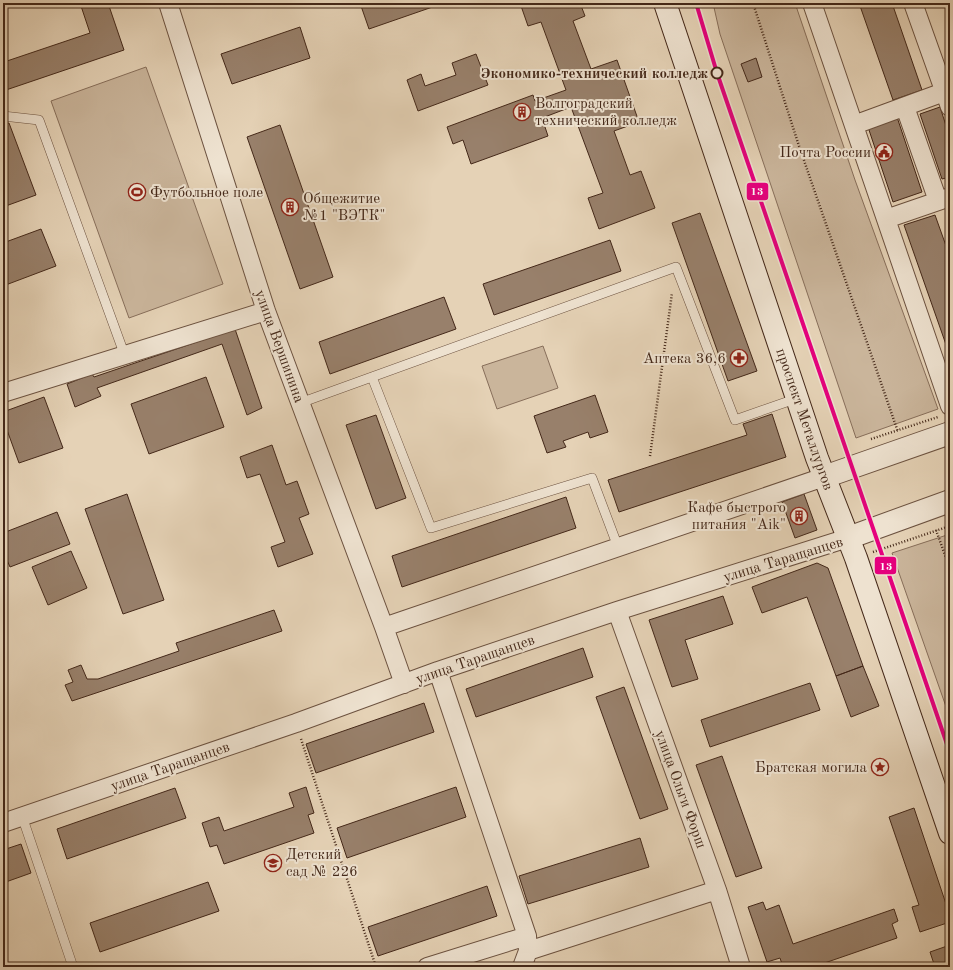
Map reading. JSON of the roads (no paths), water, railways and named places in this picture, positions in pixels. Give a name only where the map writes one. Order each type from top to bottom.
[{"type":"main road","name":"проспект Металлургов","points":[[665,3],[824,477],[852,548],[950,833]]},
{"type":"main road","points":[[824,477],[905,450],[950,433]]},
{"type":"main road","name":"улица Таращанцев","points":[[852,548],[929,509],[950,501]]},
{"type":"street","name":"улица Вершинина","points":[[168,3],[266,311],[404,684]]},
{"type":"street","points":[[812,3],[950,406]]},
{"type":"street","points":[[854,125],[905,106],[947,100],[913,3]]},
{"type":"street","points":[[886,219],[944,199],[905,106]]},
{"type":"street","points":[[3,393],[266,311]]},
{"type":"street","points":[[384,627],[824,477]]},
{"type":"street","name":"улица Таращанцев","points":[[3,823],[296,723],[438,671],[617,611],[852,548]]},
{"type":"street","name":"улица Ольги Форш","points":[[617,611],[717,890],[740,967]]},
{"type":"street","points":[[438,671],[527,943],[522,967]]},
{"type":"street","points":[[427,967],[527,943],[717,890]]},
{"type":"lane","points":[[3,116],[39,120],[125,356]]},
{"type":"lane","points":[[300,402],[676,267],[735,420],[798,398]]},
{"type":"lane","points":[[372,377],[431,528],[592,478],[618,547]]},
{"type":"lane","points":[[22,816],[73,967]]},
{"type":"place","name":"Экономико-технический колледж","points":[[717,73]]},
{"type":"place","name":"Волгоградский технический колледж","points":[[522,112]]},
{"type":"place","name":"Почта России","points":[[884,152]]},
{"type":"place","name":"Футбольное поле","points":[[137,192]]},
{"type":"place","name":"Общежитие №1 \"ВЭТК\"","points":[[290,207]]},
{"type":"place","name":"Аптека 36,6","points":[[739,358]]},
{"type":"place","name":"Кафе быстрого питания \"Aik\"","points":[[799,516]]},
{"type":"place","name":"Братская могила","points":[[880,767]]},
{"type":"place","name":"Детский сад № 226","points":[[273,863]]}]
